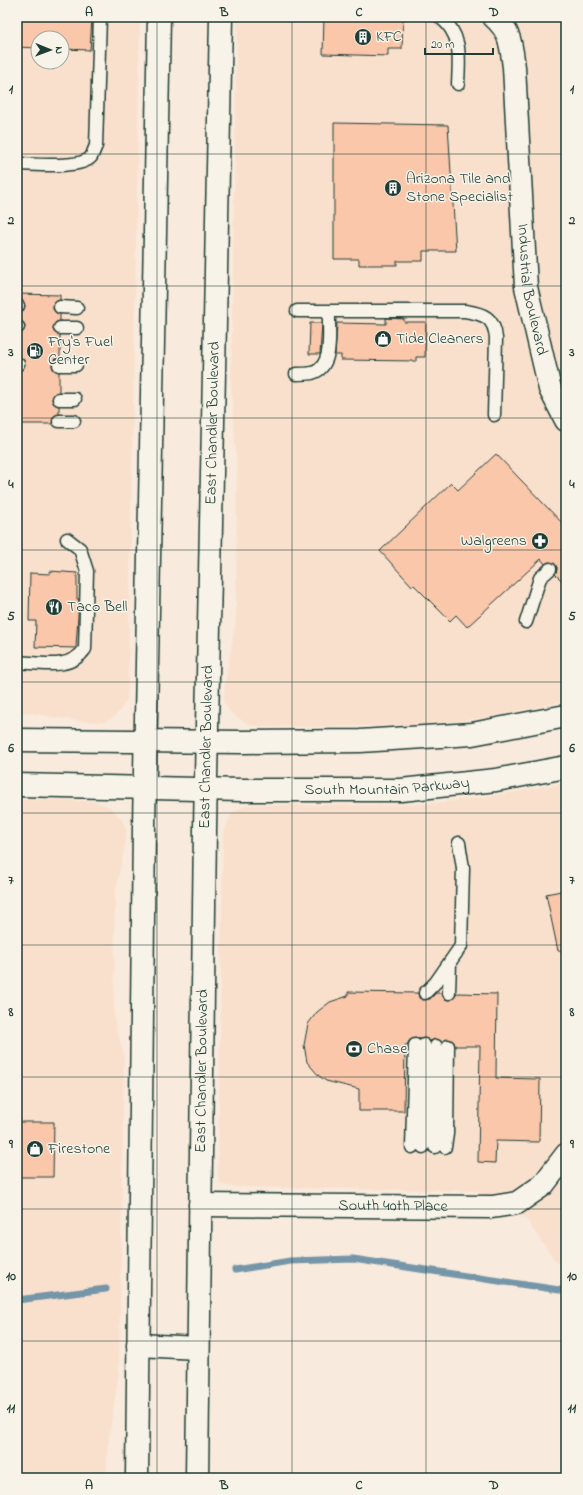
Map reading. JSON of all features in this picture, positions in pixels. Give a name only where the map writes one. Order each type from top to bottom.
[{"type":"main road","points":[[137,1478],[145,788],[159,17]]},
{"type":"main road","name":"East Chandler Boulevard","points":[[197,1478],[206,742],[221,17]]},
{"type":"main road","name":"Industrial Boulevard","points":[[494,17],[500,22],[510,36],[514,67],[526,287],[550,389],[566,420]]},
{"type":"main road","points":[[17,740],[146,742],[360,741],[472,734],[566,716]]},
{"type":"main road","name":"South Mountain Parkway","points":[[17,785],[206,789],[401,790],[488,781],[566,767]]},
{"type":"main road","name":"South 40th Place","points":[[200,1205],[492,1207],[517,1203],[543,1185],[566,1155]]},
{"type":"main road","points":[[138,1345],[198,1348]]},
{"type":"lane","points":[[17,164],[73,164],[83,162],[90,157],[96,146],[100,17]]},
{"type":"lane","points":[[440,17],[451,27],[457,39],[458,84]]},
{"type":"lane","points":[[60,307],[77,308]]},
{"type":"lane","points":[[296,311],[465,311],[478,313],[489,318],[495,326],[496,338],[494,414]]},
{"type":"lane","points":[[296,374],[312,373],[321,369],[328,360],[329,311]]},
{"type":"lane","points":[[60,328],[77,328]]},
{"type":"lane","points":[[59,365],[76,365]]},
{"type":"lane","points":[[59,399],[75,399]]},
{"type":"lane","points":[[59,421],[74,421]]},
{"type":"lane","points":[[17,662],[61,664],[70,662],[80,656],[85,649],[87,571],[80,549],[67,539]]},
{"type":"lane","points":[[526,622],[540,578],[550,569]]},
{"type":"lane","points":[[450,962],[436,990],[450,962],[461,946],[463,868],[459,843]]},
{"type":"lane","points":[[429,1147],[425,1046],[429,1147]]},
{"type":"lane","points":[[429,1147],[447,1134],[448,1046]]},
{"type":"shaded area","points":[[17,17],[140,17],[127,699],[122,708],[114,717],[104,722],[77,721],[17,711]]},
{"type":"shaded area","points":[[237,17],[566,17],[566,701],[486,718],[428,724],[263,727],[248,724],[235,716],[230,712],[224,702],[225,685],[236,619],[237,468],[231,384]]},
{"type":"shaded area","points":[[566,783],[566,1263],[556,1262],[525,1218],[477,1191],[240,1187],[226,1186],[220,1183],[218,1174],[223,835],[232,813],[246,805],[425,804],[484,797]]},
{"type":"shaded area","points":[[17,799],[93,801],[110,807],[121,818],[126,829],[126,840],[115,894],[114,1019],[124,1056],[119,1372],[107,1451],[107,1478],[17,1478]]},
{"type":"building","points":[[17,17],[92,17],[90,50],[70,49],[70,30],[30,30],[30,48],[17,47]]},
{"type":"building","name":"KFC","points":[[324,17],[403,18],[402,49],[388,49],[388,56],[323,54]]},
{"type":"building","name":"Arizona Tile and Stone Specialist","points":[[334,123],[448,125],[456,251],[423,251],[423,261],[397,261],[397,265],[359,265],[359,259],[334,259]]},
{"type":"building","points":[[18,294],[60,295],[60,300],[54,303],[53,307],[56,313],[60,314],[60,321],[56,322],[53,328],[54,332],[60,335],[60,358],[55,359],[52,365],[53,369],[59,372],[59,392],[55,393],[52,399],[53,403],[59,406],[59,414],[53,417],[52,424],[17,424],[18,372],[22,370],[25,364],[24,360],[18,356],[18,334],[22,333],[25,327],[24,323],[18,320],[18,314],[22,312],[25,306],[24,302],[18,299]]},
{"type":"building","name":"Tide Cleaners","points":[[386,318],[404,319],[404,322],[426,322],[425,357],[416,357],[416,361],[341,360],[341,355],[335,355],[337,323],[386,324]]},
{"type":"building","points":[[310,323],[322,323],[320,354],[309,354]]},
{"type":"building","name":"Walgreens","points":[[496,454],[566,527],[566,585],[555,574],[557,568],[555,564],[549,562],[545,564],[541,559],[467,627],[456,615],[450,621],[414,585],[412,586],[380,551],[451,483],[458,490]]},
{"type":"building","name":"Taco Bell","points":[[50,571],[77,573],[77,599],[79,599],[76,648],[35,647],[36,621],[29,621],[30,573],[50,574]]},
{"type":"building","points":[[566,890],[566,950],[558,951],[546,894]]},
{"type":"building","points":[[348,992],[418,993],[419,998],[423,1000],[430,999],[436,993],[442,993],[445,999],[449,1000],[455,997],[456,993],[497,994],[496,1078],[540,1079],[539,1142],[496,1141],[495,1163],[478,1162],[480,1046],[455,1046],[454,1042],[448,1039],[442,1042],[436,1039],[430,1041],[424,1038],[415,1038],[405,1045],[404,1111],[359,1111],[359,1089],[326,1081],[319,1076],[307,1062],[304,1045],[308,1024],[317,1012],[330,1002],[348,996]]},
{"type":"building","name":"Firestone","points":[[17,1122],[54,1122],[53,1177],[17,1177]]},
{"type":"waterway","points":[[235,1270],[290,1261],[353,1259],[566,1291]]},
{"type":"waterway","points":[[17,1300],[106,1289]]},
{"type":"place","name":"KFC","points":[[363,37]]},
{"type":"place","name":"Arizona Tile and Stone Specialist","points":[[393,188]]},
{"type":"place","name":"Tide Cleaners","points":[[383,339]]},
{"type":"place","name":"Fry's Fuel Center","points":[[35,351]]},
{"type":"place","name":"Walgreens","points":[[540,541]]},
{"type":"place","name":"Taco Bell","points":[[54,607]]},
{"type":"place","name":"Chase","points":[[354,1049]]},
{"type":"place","name":"Firestone","points":[[35,1149]]}]
